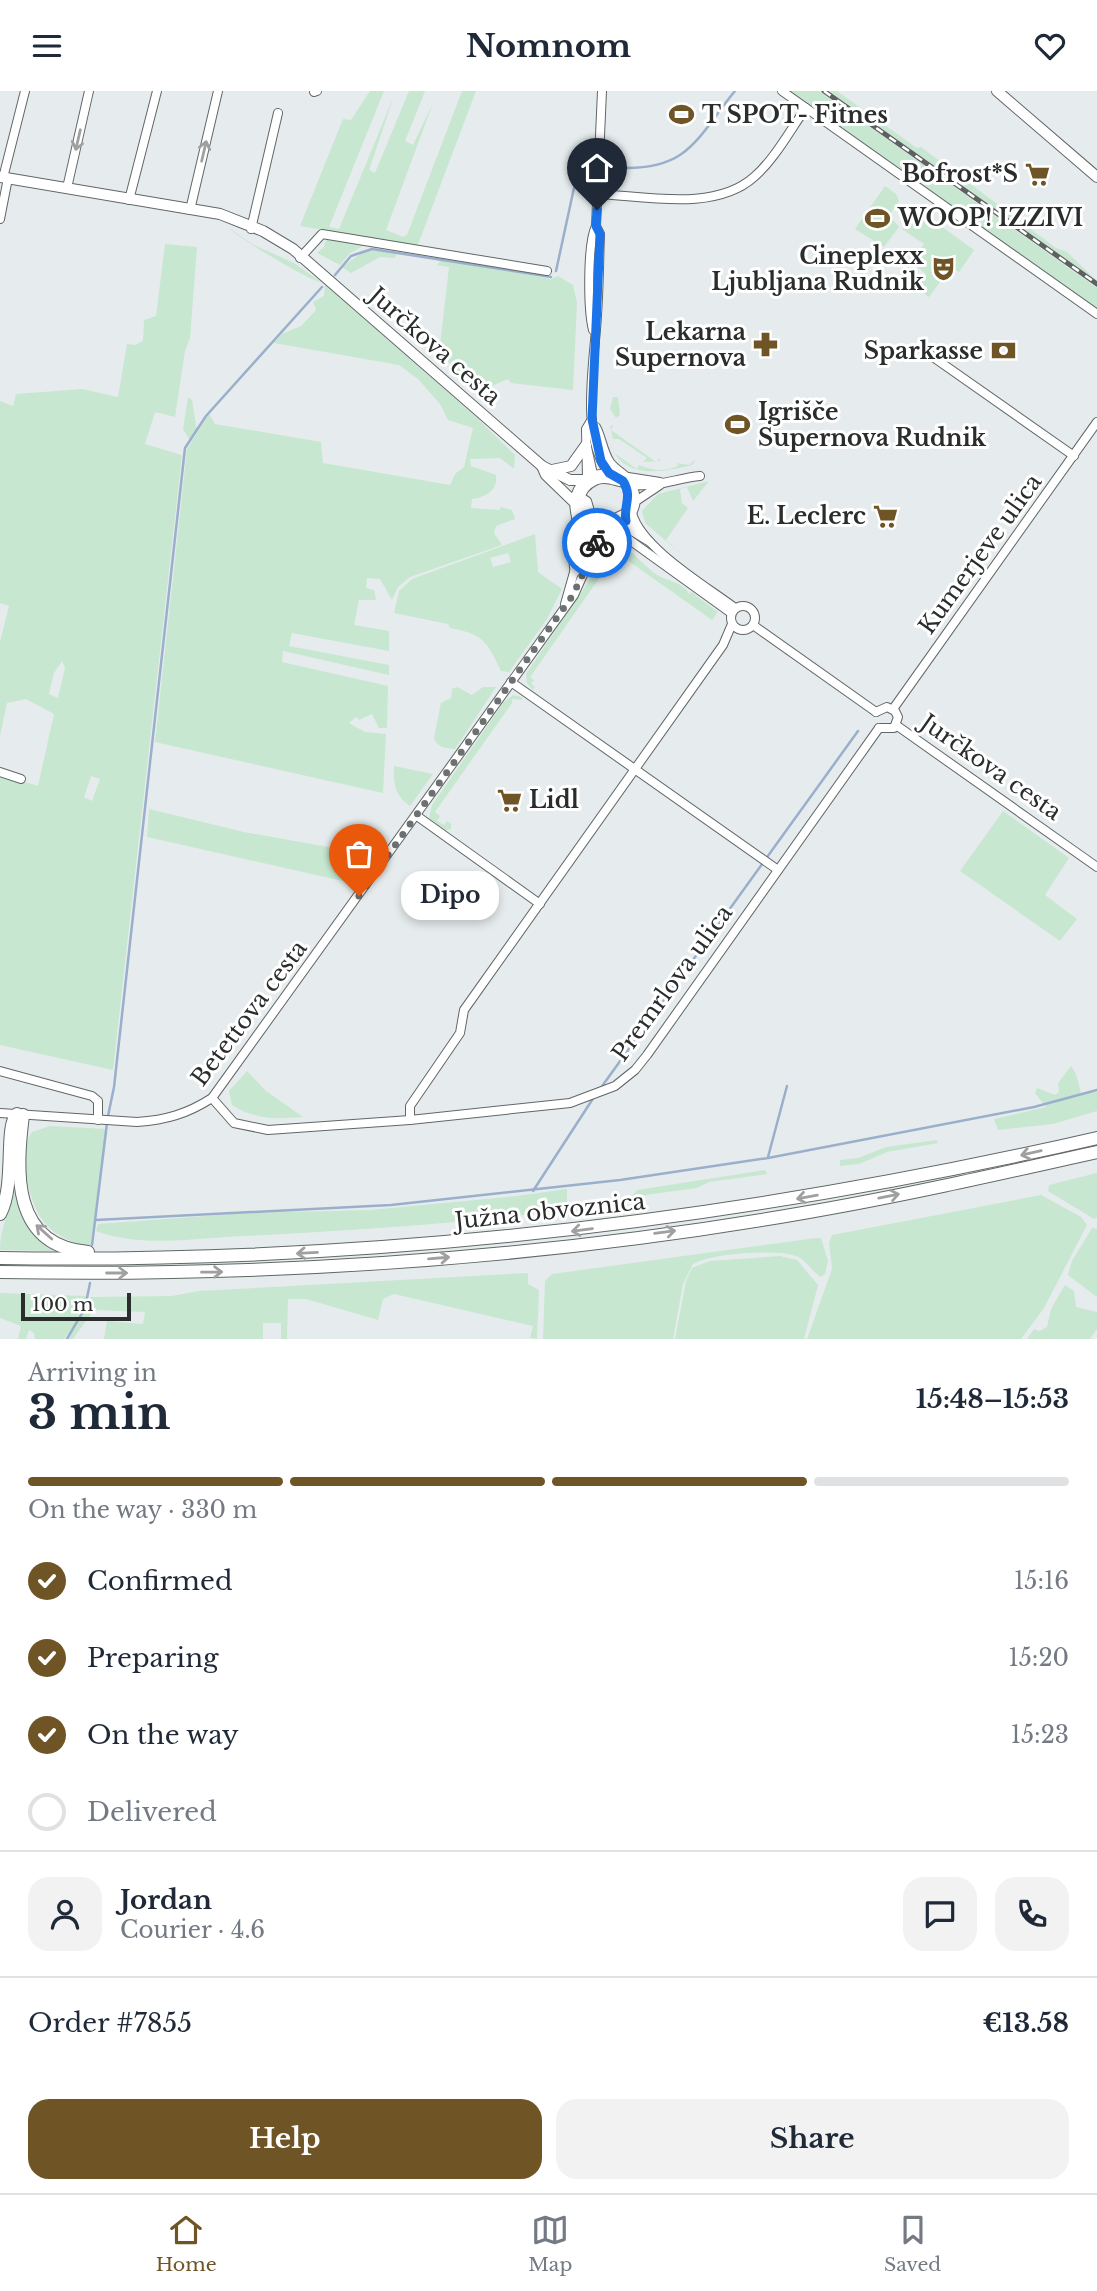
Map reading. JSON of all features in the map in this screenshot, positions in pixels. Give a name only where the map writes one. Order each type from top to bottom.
[{"type":"highway","points":[[0,1214],[10,1185],[11,1122],[20,1114]]},
{"type":"highway","points":[[20,1114],[17,1157],[22,1196],[35,1225],[53,1241],[71,1249],[90,1252],[221,1251],[253,1256]]},
{"type":"highway","points":[[0,1122],[10,1136]]},
{"type":"highway","name":"Južna obvoznica","points":[[0,1258],[253,1256],[443,1243],[667,1219],[927,1175],[1097,1137]]},
{"type":"highway","name":"Južna obvoznica","points":[[0,1272],[223,1272],[366,1264],[545,1247],[802,1213],[1097,1152]]},
{"type":"main road","points":[[997,91],[1097,177]]},
{"type":"main road","name":"Jurčkova cesta","points":[[4,178],[190,210],[252,228],[293,249],[300,258],[547,468],[570,480],[590,478]]},
{"type":"main road","points":[[547,468],[571,466],[586,445]]},
{"type":"main road","name":"Jurčkova cesta","points":[[547,468],[555,483],[577,498]]},
{"type":"street","points":[[0,219],[4,178],[25,91]]},
{"type":"street","points":[[67,188],[89,91]]},
{"type":"street","points":[[129,200],[157,91]]},
{"type":"street","points":[[190,210],[218,91]]},
{"type":"street","points":[[602,91],[596,226],[600,234],[592,419],[599,455],[609,473],[629,482]]},
{"type":"street","points":[[782,91],[1097,314]]},
{"type":"street","points":[[597,194],[686,198],[730,193],[762,169],[806,108]]},
{"type":"street","points":[[252,228],[278,113]]},
{"type":"street","points":[[300,258],[322,234],[547,271]]},
{"type":"street","points":[[923,350],[1074,456]]},
{"type":"street","points":[[577,498],[590,478],[586,429],[592,419]]},
{"type":"street","points":[[592,419],[611,464],[629,482],[636,501]]},
{"type":"street","name":"Kumerjeve ulica","points":[[893,709],[1097,422]]},
{"type":"street","points":[[590,478],[609,473]]},
{"type":"street","points":[[590,478],[663,483],[700,476]]},
{"type":"street","points":[[629,482],[628,516],[637,535],[650,542],[733,611]]},
{"type":"street","points":[[577,498],[585,519],[605,527],[628,516],[636,501],[663,483]]},
{"type":"street","points":[[577,498],[587,501],[592,518],[733,611]]},
{"type":"street","name":"Betettova cesta","points":[[575,572],[572,561],[578,523],[577,498]]},
{"type":"street","name":"Betettova cesta","points":[[565,604],[575,572],[585,519]]},
{"type":"street","name":"Betettova cesta","points":[[0,1113],[137,1122],[173,1118],[212,1098],[417,816],[578,588],[605,527]]},
{"type":"street","points":[[733,611],[746,605],[752,609],[755,618],[753,625]]},
{"type":"street","points":[[410,1120],[410,1106],[460,1033],[464,1010],[723,645],[732,624],[733,611]]},
{"type":"street","points":[[732,624],[740,630]]},
{"type":"street","points":[[753,625],[876,712]]},
{"type":"street","points":[[723,645],[740,630],[753,625]]},
{"type":"street","points":[[510,682],[778,870]]},
{"type":"street","points":[[884,707],[893,709],[898,717],[896,725],[888,730],[879,728],[874,720],[876,712],[884,707]]},
{"type":"street","name":"Jurčkova cesta","points":[[896,725],[1097,867]]},
{"type":"street","name":"Premrlova ulica","points":[[212,1098],[234,1123],[268,1130],[532,1109],[582,1100],[604,1092],[635,1070],[647,1055],[879,728]]},
{"type":"street","points":[[0,772],[21,779]]},
{"type":"street","points":[[417,816],[540,904]]},
{"type":"street","points":[[0,1071],[94,1097],[104,1120]]},
{"type":"green space","points":[[370,91],[384,91],[329,227],[339,229],[394,96],[369,170],[375,173],[409,91],[425,91],[405,141],[413,145],[433,103],[386,230],[403,237],[407,235],[462,91],[476,91],[417,247],[300,226],[343,119],[351,120]]},
{"type":"green space","points":[[790,91],[819,91],[1097,288],[1097,308]]},
{"type":"green space","points":[[829,91],[837,91],[917,148],[921,147],[1056,248],[1067,252],[1097,281]]},
{"type":"green space","name":"WOOP! IZZIVI","points":[[885,186],[896,194],[899,201],[889,215],[899,227],[884,247],[855,229]]},
{"type":"green space","points":[[913,214],[923,220],[927,216],[974,250],[959,272],[951,267],[929,297],[915,287],[925,273],[916,266],[918,262],[913,259],[924,244],[902,229]]},
{"type":"green space","points":[[229,228],[252,244],[294,263],[321,282],[274,258],[245,240]]},
{"type":"green space","points":[[326,240],[364,244],[350,253],[340,265],[317,253],[324,247]]},
{"type":"green space","points":[[165,244],[197,247],[190,338],[185,351],[175,417],[155,412],[145,444],[182,455],[113,1070],[0,1045],[0,774],[38,786],[54,714],[26,699],[7,703],[0,736],[0,642],[9,606],[0,603],[0,401],[13,406],[16,394],[82,389],[118,397],[127,344],[135,345],[143,341],[144,320],[156,316]],"holes":[[[62,661],[65,668],[58,698],[49,694],[54,673]],[[91,776],[100,779],[92,801],[84,797]]]},
{"type":"green space","points":[[366,250],[397,253],[395,258],[380,257],[351,273],[342,267]]},
{"type":"green space","points":[[441,260],[551,279],[558,276],[573,285],[577,303],[573,390],[511,383],[508,379],[487,388],[471,382],[439,354],[449,267],[437,265]]},
{"type":"green space","points":[[325,285],[476,417],[515,455],[514,469],[500,458],[470,459],[471,466],[496,475],[493,489],[482,497],[472,499],[471,508],[499,510],[501,507],[512,510],[515,519],[496,526],[494,533],[502,545],[410,577],[398,587],[392,600],[380,579],[367,578],[366,588],[374,590],[376,600],[359,600],[354,625],[389,631],[389,651],[292,633],[289,646],[389,665],[389,675],[283,651],[282,662],[388,686],[387,728],[379,728],[372,714],[359,720],[356,717],[349,723],[365,732],[386,734],[383,793],[155,742],[187,449],[209,414],[215,424],[321,442],[323,463],[450,485],[455,474],[464,467],[473,428],[448,420],[440,404],[418,379],[399,365],[274,343],[282,334],[301,326],[316,310],[313,302],[324,296]]},
{"type":"green space","points":[[188,397],[192,400],[197,431],[190,441],[183,429]]},
{"type":"green space","points":[[613,397],[618,397],[620,415],[616,418],[610,409]]},
{"type":"green space","points":[[613,425],[611,430],[655,461],[643,462],[647,458],[619,439],[613,439],[610,426]]},
{"type":"green space","points":[[615,453],[637,469],[639,465],[664,470],[678,466],[677,463],[689,465],[696,459],[692,465],[680,468],[667,470],[655,471],[643,471],[632,468]]},
{"type":"green space","points":[[709,481],[693,501],[687,487],[680,489],[682,503],[688,508],[666,540],[685,557],[645,523],[642,511],[658,494]]},
{"type":"green space","points":[[535,534],[538,572],[562,589],[547,619],[509,672],[501,671],[488,646],[470,633],[450,628],[448,624],[394,613],[399,591],[412,579]],"holes":[[[508,553],[511,562],[493,567],[490,558]]]},
{"type":"green space","points":[[616,546],[627,549],[657,575],[680,585],[689,594],[691,592],[718,612],[712,620],[613,550],[610,554],[609,550]]},
{"type":"green space","points":[[599,566],[605,570],[530,677],[534,680],[531,684],[535,687],[533,690],[527,683],[526,674]]},
{"type":"green space","points":[[457,687],[472,695],[483,687],[496,687],[455,749],[445,748],[434,738],[441,703],[451,698],[452,689]]},
{"type":"green space","points":[[513,695],[522,697],[522,700],[512,699],[512,703],[435,812],[440,816],[437,821],[444,825],[447,821],[451,824],[451,829],[445,830],[429,818],[432,805],[504,702]]},
{"type":"green space","points":[[394,766],[433,774],[410,806],[396,789]]},
{"type":"green space","points":[[149,809],[244,832],[373,855],[352,883],[147,837]]},
{"type":"green space","points":[[1003,811],[1069,858],[1045,895],[1077,919],[1060,941],[960,871]]},
{"type":"green space","points":[[1071,1066],[1081,1093],[1097,1092],[1097,1111],[1053,1124],[998,1130],[994,1119],[1046,1107],[1035,1093],[1037,1088],[1055,1095],[1059,1092],[1058,1083]]},
{"type":"green space","points":[[247,1071],[266,1091],[303,1117],[266,1117],[232,1105],[229,1091]]},
{"type":"green space","points":[[50,1126],[106,1129],[90,1248],[63,1237],[46,1225],[31,1194],[25,1167],[26,1143],[32,1132]]},
{"type":"green space","points":[[937,1140],[938,1143],[887,1152],[859,1164],[840,1166],[840,1160],[858,1158],[886,1147]]},
{"type":"green space","points":[[765,1170],[767,1174],[709,1182],[697,1188],[631,1197],[637,1190]]},
{"type":"green space","points":[[1097,1173],[1097,1217],[1094,1219],[1048,1191],[1049,1185]]},
{"type":"green space","points":[[567,1189],[567,1210],[446,1223],[169,1241],[131,1239],[96,1231],[98,1224],[246,1213],[370,1210]]},
{"type":"green space","points":[[14,1192],[26,1223],[53,1251],[0,1250],[3,1228]]},
{"type":"green space","points":[[1041,1195],[1081,1217],[1087,1225],[1044,1308],[1021,1339],[807,1339],[832,1269],[829,1243],[832,1235]]},
{"type":"green space","points":[[1092,1228],[1097,1229],[1097,1297],[1068,1275],[1072,1261]]},
{"type":"green space","points":[[821,1238],[828,1261],[825,1274],[821,1277],[800,1258],[786,1254],[728,1255],[693,1264],[683,1284],[673,1339],[543,1339],[545,1281],[552,1274]]},
{"type":"green space","points":[[780,1256],[797,1260],[818,1285],[804,1339],[675,1339],[686,1281],[692,1268],[710,1261]]},
{"type":"green space","points":[[528,1273],[528,1284],[539,1290],[537,1339],[530,1338],[533,1326],[394,1294],[383,1299],[378,1320],[306,1299],[288,1299],[287,1339],[281,1339],[281,1323],[263,1323],[263,1339],[104,1339],[107,1321],[143,1324],[145,1312],[94,1310],[73,1339],[69,1339],[91,1297],[172,1296],[199,1291]]},
{"type":"green space","points":[[1065,1285],[1074,1291],[1076,1307],[1097,1312],[1097,1329],[1090,1339],[1027,1339],[1034,1329],[1040,1331],[1047,1327],[1051,1309]]},
{"type":"green space","points":[[0,1293],[86,1296],[75,1324],[64,1339],[35,1339],[34,1333],[29,1330],[26,1339],[18,1339],[21,1326],[0,1318]]},
{"type":"waterway","points":[[624,168],[646,167],[678,156],[701,136],[735,91]]},
{"type":"waterway","points":[[556,271],[574,188],[578,178],[590,169]]},
{"type":"waterway","points":[[335,275],[351,256],[372,249],[551,277]]},
{"type":"waterway","points":[[108,1116],[114,1087],[185,448],[206,416],[322,287]]},
{"type":"waterway","points":[[600,1089],[858,731]]},
{"type":"waterway","points":[[768,1157],[787,1086]]},
{"type":"waterway","points":[[96,1220],[391,1205],[620,1180],[768,1158],[1034,1107],[1097,1090]]},
{"type":"waterway","points":[[533,1191],[594,1097]]},
{"type":"waterway","points":[[92,1245],[107,1123]]},
{"type":"waterway","points":[[67,1339],[85,1308],[90,1283]]},
{"type":"railway","points":[[824,91],[1097,284]]},
{"type":"way so far","points":[[359,896],[578,588],[597,543]]},
{"type":"place","name":"T SPOT- Fitnes","points":[[682,115]]},
{"type":"place","name":"Bofrost*S","points":[[1038,174]]},
{"type":"place","name":"WOOP! IZZIVI","points":[[878,218]]},
{"type":"place","name":"Cineplexx Ljubljana Rudnik","points":[[944,269]]},
{"type":"place","name":"Lekarna Supernova","points":[[766,345]]},
{"type":"place","name":"Sparkasse","points":[[1003,351]]},
{"type":"place","name":"Igrišče Supernova Rudnik","points":[[738,425]]},
{"type":"place","name":"E. Leclerc","points":[[886,516]]},
{"type":"place","name":"Lidl","points":[[509,800]]},
{"type":"place","name":"Dipo","points":[[359,896]]},
{"type":"route","points":[[597,210],[596,226],[600,234],[592,419],[603,466],[623,481],[628,490],[629,505],[625,513],[626,521],[608,529],[597,543]]}]
